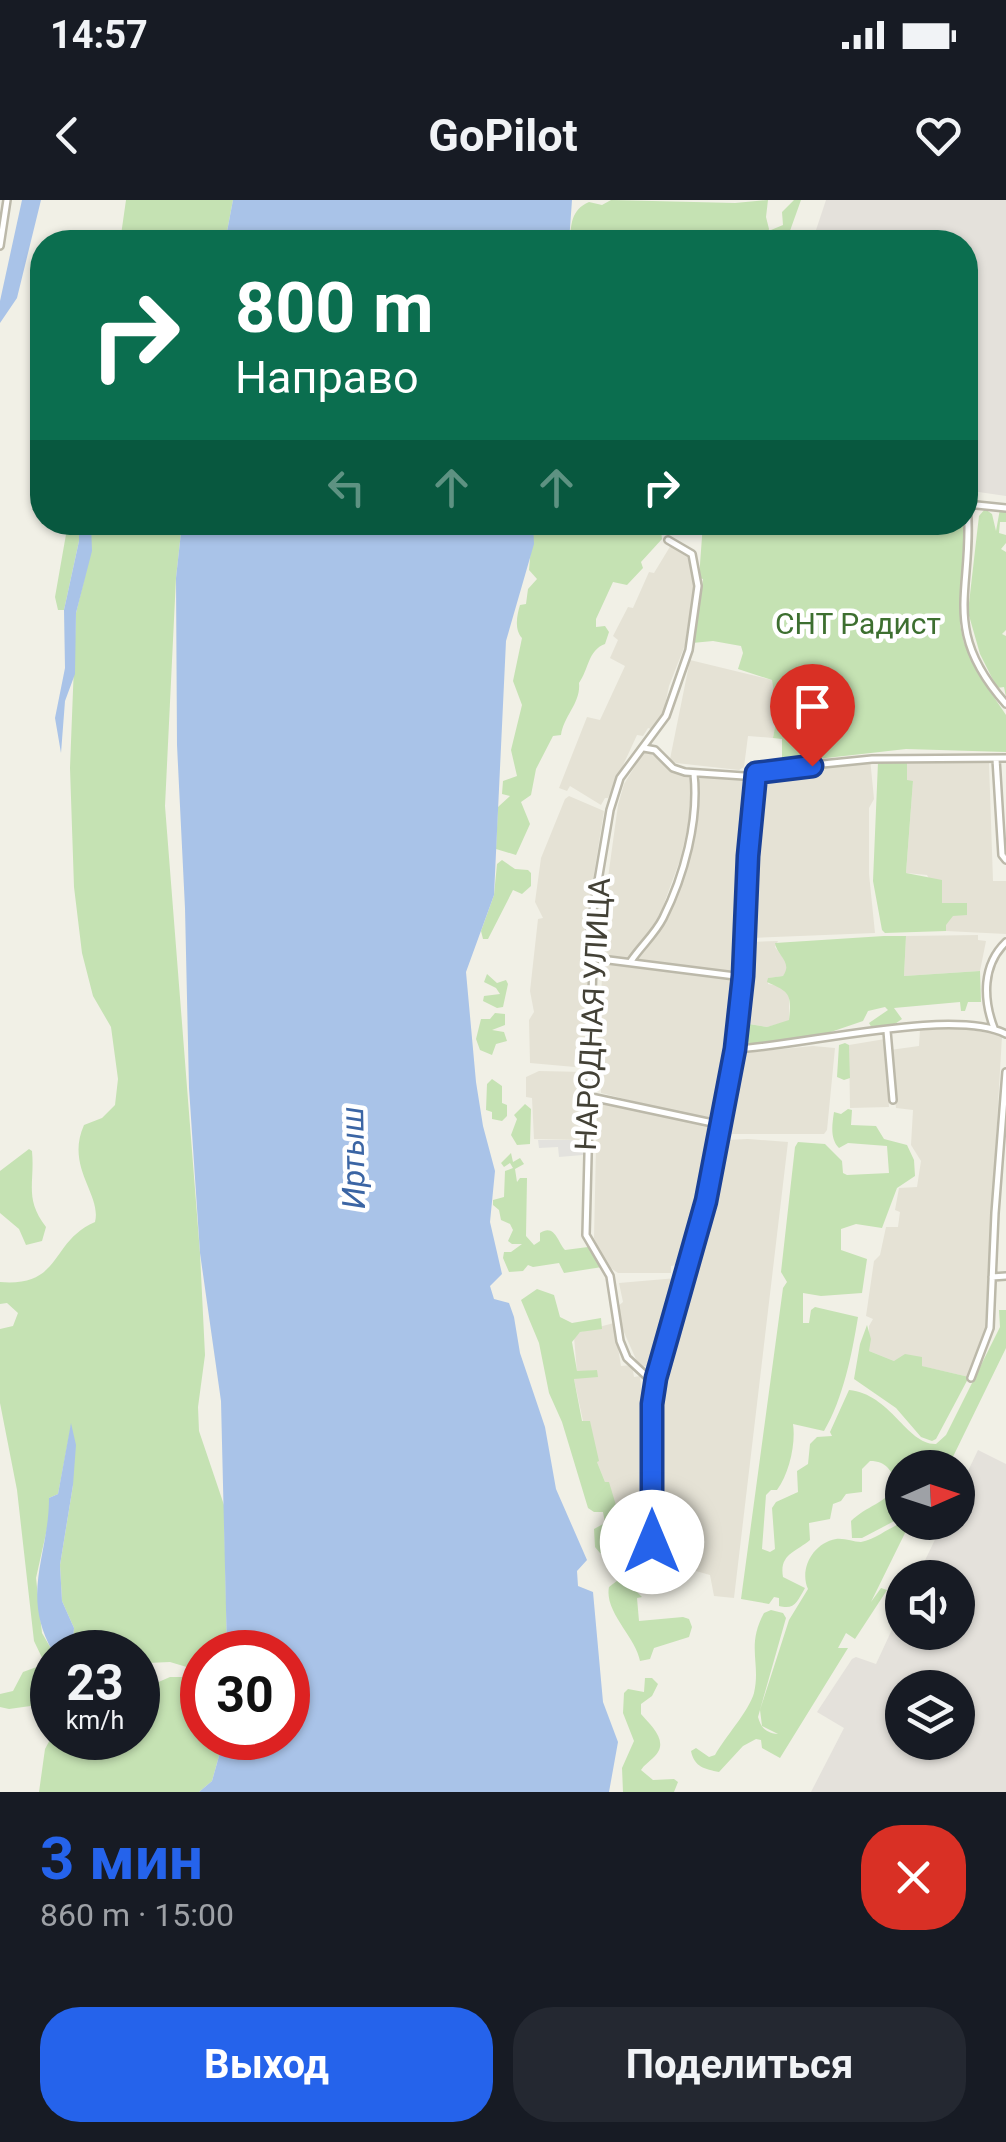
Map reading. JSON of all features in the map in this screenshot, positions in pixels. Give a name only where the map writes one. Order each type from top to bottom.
[{"type":"street","points":[[0,246],[7,200]]},
{"type":"street","points":[[978,505],[1006,508]]},
{"type":"street","points":[[968,535],[962,624],[984,674],[1006,704]]},
{"type":"street","name":"НАРОДНАЯ УЛИЦА","points":[[655,1384],[627,1358],[620,1341],[610,1276],[586,1235],[593,958],[590,928],[610,810],[620,778],[666,716],[689,650],[698,586],[692,554],[668,540]]},
{"type":"street","points":[[644,748],[655,750],[674,768],[694,774],[744,776],[872,759],[1006,758]]},
{"type":"street","points":[[996,759],[1002,855],[1006,860]]},
{"type":"street","points":[[652,1568],[652,1404],[706,1201],[735,1049],[756,773]]},
{"type":"street","points":[[630,961],[663,917],[681,867],[695,809],[694,774]]},
{"type":"street","points":[[994,1028],[988,1013],[986,982],[995,956],[1006,942]]},
{"type":"street","points":[[593,958],[743,976]]},
{"type":"street","points":[[735,1049],[939,1025],[994,1028],[1006,1034]]},
{"type":"street","points":[[887,1030],[893,1100]]},
{"type":"street","points":[[971,1378],[990,1328],[1006,1072]]},
{"type":"street","points":[[591,1097],[722,1124]]},
{"type":"street","points":[[992,1277],[1006,1276]]},
{"type":"shaded area","points":[[826,200],[1006,200],[1006,496],[978,492],[978,230],[816,230]]},
{"type":"shaded area","points":[[671,545],[683,550],[690,559],[695,578],[685,645],[663,715],[654,730],[648,728],[643,736],[637,735],[608,798],[601,805],[570,786],[567,791],[559,788],[587,717],[600,720],[625,666],[610,658],[618,640],[613,636],[628,607],[633,608],[649,572],[654,573]]},
{"type":"shaded area","points":[[690,660],[772,680],[778,698],[773,738],[748,736],[744,767],[739,770],[676,763],[670,759]]},
{"type":"shaded area","points":[[645,750],[672,768],[690,774],[692,808],[680,860],[655,928],[628,958],[603,955],[607,915],[603,914],[618,805],[624,784]]},
{"type":"shaded area","points":[[870,758],[874,799],[869,808],[869,874],[875,933],[749,938],[754,832],[761,779],[766,770]]},
{"type":"shaded area","points":[[907,762],[989,763],[993,881],[1006,881],[1006,934],[946,931],[942,903],[927,875],[906,873],[913,781],[906,781]]},
{"type":"shaded area","points":[[702,775],[750,777],[739,975],[641,961],[638,957],[667,917],[695,830],[698,782]]},
{"type":"shaded area","points":[[569,796],[604,811],[587,918],[583,918],[588,938],[586,1068],[530,1063],[529,1020],[534,1012],[530,991],[538,919],[543,918],[535,902],[541,858]]},
{"type":"shaded area","points":[[978,935],[978,940],[986,941],[980,971],[904,976],[906,936]]},
{"type":"shaded area","points":[[778,941],[775,947],[786,962],[787,971],[783,976],[768,978],[768,984],[784,987],[789,994],[789,1021],[767,1027],[744,1023],[749,942]]},
{"type":"shaded area","points":[[603,963],[739,980],[716,1122],[601,1093],[601,1089],[595,1088]]},
{"type":"shaded area","points":[[920,1029],[967,1029],[1002,1036],[985,1332],[969,1377],[921,1366],[922,1358],[894,1361],[869,1351],[869,1326],[873,1319],[866,1316],[874,1261],[880,1255],[886,1227],[898,1227],[900,1212],[895,1210],[899,1188],[917,1187],[921,1161],[911,1145],[913,1110],[896,1108],[890,1050],[919,1046]]},
{"type":"shaded area","points":[[885,1039],[889,1107],[850,1108],[849,1045]]},
{"type":"shaded area","points":[[813,1046],[835,1048],[824,1134],[731,1134],[743,1053]]},
{"type":"shaded area","points":[[539,1071],[585,1072],[583,1140],[534,1139],[532,1098],[526,1097],[526,1077]]},
{"type":"shaded area","points":[[597,1102],[714,1126],[711,1151],[715,1153],[700,1212],[696,1212],[690,1246],[682,1264],[671,1266],[671,1273],[618,1273],[599,1253],[594,1238]]},
{"type":"shaded area","points":[[538,1140],[583,1140],[583,1155],[559,1157],[558,1147],[539,1148]]},
{"type":"shaded area","points":[[727,1140],[788,1142],[734,1598],[714,1596],[710,1575],[657,1566],[656,1404],[723,1144]]},
{"type":"shaded area","points":[[681,1279],[665,1337],[658,1338],[653,1367],[639,1366],[619,1321],[617,1307],[623,1302],[619,1283]]},
{"type":"shaded area","points":[[614,1323],[621,1366],[632,1365],[634,1377],[640,1376],[643,1401],[650,1401],[649,1527],[632,1528],[621,1522],[597,1462],[589,1421],[583,1421],[574,1379],[598,1370],[577,1372],[574,1337]]},
{"type":"shaded area","points":[[978,1450],[1006,1464],[1006,1792],[811,1792],[844,1728],[817,1712],[852,1659],[876,1664],[885,1645],[885,1650],[975,1650],[975,1560],[925,1560],[935,1540],[975,1540]]},
{"type":"green space","points":[[126,200],[233,200],[227,230],[122,230]]},
{"type":"green space","points":[[611,200],[768,200],[769,229],[571,230],[579,209],[589,202],[602,205]]},
{"type":"green space","points":[[794,200],[801,200],[790,230],[771,230],[783,225],[782,212]]},
{"type":"green space","points":[[985,509],[992,514],[996,531],[1000,509],[1006,510],[1006,522],[1000,522],[999,533],[1006,535],[1001,549],[1006,552],[1006,630],[1002,634],[1006,636],[1006,697],[1004,687],[997,688],[980,654],[968,612],[979,516]]},
{"type":"green space","points":[[66,535],[79,535],[64,610],[58,610],[55,597]]},
{"type":"green space","points":[[91,535],[181,535],[165,806],[200,1253],[205,1355],[199,1431],[224,1505],[227,1630],[180,1630],[180,1665],[160,1662],[160,1630],[74,1630],[62,1601],[60,1565],[73,1485],[71,1426],[58,1494],[49,1498],[49,1520],[36,1578],[42,1630],[33,1630],[17,1490],[0,1403],[0,1329],[13,1326],[18,1313],[7,1303],[0,1304],[0,1282],[35,1278],[80,1231],[95,1222],[94,1201],[81,1167],[79,1140],[84,1125],[102,1118],[115,1105],[118,1079],[111,1027],[93,996],[82,953],[74,887],[70,768],[76,613],[91,551]]},
{"type":"green space","points":[[532,535],[662,535],[641,562],[643,568],[627,585],[613,582],[596,619],[596,627],[605,626],[609,632],[605,644],[592,655],[561,735],[553,736],[536,769],[531,795],[521,802],[530,824],[516,855],[496,849],[498,807],[510,796],[502,794],[503,781],[517,776],[511,750],[522,705],[513,681],[522,638],[517,617],[520,605],[526,604],[528,589],[537,579],[529,570]]},
{"type":"green space","name":"СНТ Радист","points":[[702,535],[964,535],[960,625],[977,672],[1006,715],[1006,752],[906,749],[782,763],[782,739],[773,738],[776,714],[772,680],[738,669],[741,646],[713,641],[692,643],[703,579],[699,578]]},
{"type":"green space","points":[[878,762],[907,762],[907,780],[913,781],[906,873],[942,880],[942,903],[967,903],[967,915],[953,916],[946,931],[882,930],[873,881]]},
{"type":"green space","points":[[502,860],[515,869],[528,870],[531,886],[522,894],[513,890],[488,939],[483,939],[481,931],[494,895],[497,864]]},
{"type":"green space","points":[[906,936],[904,976],[980,971],[981,1002],[968,1002],[965,1011],[961,1011],[960,1002],[894,1008],[902,1019],[873,1030],[869,1023],[888,1010],[885,1007],[868,1011],[863,1021],[822,1035],[746,1045],[742,1029],[749,1024],[767,1027],[789,1020],[787,995],[767,982],[786,971],[775,943]]},
{"type":"green space","points":[[487,974],[497,983],[506,980],[508,984],[503,1007],[483,1001],[484,996],[500,994],[484,982]]},
{"type":"green space","points":[[495,1013],[505,1014],[505,1025],[492,1030],[504,1032],[507,1041],[496,1044],[492,1055],[480,1050],[476,1039],[481,1019],[490,1019]]},
{"type":"green space","points":[[839,1045],[849,1045],[850,1078],[844,1080],[837,1077]]},
{"type":"green space","points":[[492,1079],[502,1086],[502,1103],[507,1105],[507,1116],[502,1121],[492,1119],[492,1112],[486,1110],[487,1084]]},
{"type":"green space","points":[[525,1104],[531,1109],[530,1144],[517,1145],[511,1135],[517,1119],[514,1115]]},
{"type":"green space","points":[[852,1110],[851,1125],[876,1126],[884,1139],[907,1145],[914,1160],[915,1176],[897,1188],[882,1228],[856,1224],[841,1229],[841,1250],[867,1259],[862,1293],[803,1293],[803,1323],[809,1323],[815,1307],[858,1317],[842,1391],[824,1431],[793,1424],[785,1476],[777,1490],[766,1495],[762,1549],[775,1549],[772,1508],[776,1502],[798,1492],[797,1471],[808,1464],[810,1444],[817,1437],[832,1436],[830,1432],[849,1390],[876,1400],[916,1437],[936,1444],[946,1435],[1000,1327],[999,1310],[1006,1310],[1006,1348],[956,1450],[885,1450],[885,1466],[870,1461],[862,1469],[862,1492],[846,1494],[833,1504],[830,1519],[809,1523],[810,1540],[790,1554],[782,1569],[783,1577],[805,1588],[795,1604],[784,1607],[774,1597],[769,1604],[741,1599],[783,1288],[787,1282],[781,1272],[795,1147],[798,1142],[825,1144],[842,1161],[843,1173],[847,1175],[889,1173],[887,1146],[848,1143],[839,1148],[832,1132],[834,1112]]},
{"type":"green space","points":[[29,1149],[33,1199],[46,1227],[42,1241],[26,1245],[19,1229],[0,1213],[0,1171]]},
{"type":"green space","points":[[511,1153],[513,1162],[520,1158],[524,1164],[515,1169],[517,1182],[527,1178],[526,1236],[534,1245],[540,1241],[540,1233],[549,1230],[565,1250],[588,1247],[602,1267],[564,1273],[559,1263],[528,1265],[523,1271],[509,1272],[504,1252],[522,1244],[508,1241],[513,1230],[501,1220],[493,1200],[504,1197],[505,1171],[513,1168],[510,1163],[504,1167],[501,1163]]},
{"type":"green space","points":[[537,1289],[554,1295],[560,1317],[572,1323],[601,1318],[602,1329],[580,1332],[572,1342],[577,1371],[597,1370],[598,1377],[574,1379],[582,1421],[590,1421],[597,1462],[605,1482],[609,1482],[621,1522],[632,1528],[652,1527],[652,1542],[633,1542],[627,1538],[619,1554],[600,1553],[595,1547],[594,1529],[605,1523],[603,1512],[588,1508],[549,1393],[539,1343],[521,1300]]},
{"type":"green space","points":[[867,1325],[869,1351],[894,1361],[905,1354],[922,1357],[922,1366],[969,1377],[936,1439],[921,1437],[896,1408],[854,1379]]},
{"type":"green space","points":[[885,1498],[885,1526],[862,1538],[852,1538],[851,1521]]},
{"type":"green space","points":[[885,1531],[885,1540],[902,1540],[892,1560],[885,1560],[885,1574],[871,1602],[881,1588],[885,1593],[855,1639],[846,1633],[838,1648],[848,1648],[780,1758],[762,1748],[761,1740],[756,1739],[743,1746],[719,1772],[697,1764],[691,1751],[696,1748],[709,1757],[715,1755],[751,1700],[756,1682],[756,1635],[764,1613],[771,1610],[786,1618],[758,1717],[762,1727],[778,1734],[762,1726],[760,1710],[789,1620],[808,1589],[805,1573],[810,1558],[828,1541],[866,1541]]},
{"type":"green space","points":[[622,1577],[642,1597],[637,1598],[639,1621],[683,1617],[689,1619],[692,1627],[689,1637],[654,1648],[650,1659],[640,1661],[611,1606],[609,1587]]},
{"type":"green space","points":[[30,1669],[30,1706],[0,1707],[0,1694],[13,1691],[23,1672]]},
{"type":"green space","points":[[180,1677],[180,1760],[218,1760],[212,1781],[199,1792],[39,1792],[43,1760],[160,1760],[160,1681]]},
{"type":"green space","points":[[645,1678],[658,1684],[652,1696],[641,1704],[641,1714],[657,1734],[660,1746],[641,1770],[653,1780],[674,1779],[678,1782],[674,1792],[623,1792],[622,1768],[634,1741],[623,1713],[624,1693],[628,1689],[644,1692]]},
{"type":"water","points":[[22,200],[41,200],[34,230],[30,230],[17,298],[0,323],[0,301]]},
{"type":"water","points":[[233,200],[572,200],[570,230],[227,230]]},
{"type":"water","points":[[79,535],[91,535],[92,551],[76,613],[75,674],[65,701],[61,753],[55,718],[65,668],[64,610]]},
{"type":"water","name":"Иртыш","points":[[181,535],[534,535],[506,641],[494,895],[466,972],[476,1082],[495,1171],[490,1222],[502,1274],[490,1286],[494,1299],[509,1303],[514,1317],[520,1353],[545,1427],[556,1489],[587,1560],[577,1571],[578,1586],[593,1592],[603,1702],[618,1742],[609,1792],[199,1792],[212,1781],[218,1760],[310,1760],[310,1630],[226,1630],[221,1401],[200,1253],[189,1088],[177,745],[176,578]]},
{"type":"water","points":[[71,1423],[76,1445],[73,1485],[60,1565],[62,1601],[74,1630],[43,1630],[38,1612],[49,1498],[58,1494]]},
{"type":"route","points":[[652,1542],[652,1404],[706,1201],[735,1049],[756,773],[812,766]]}]
